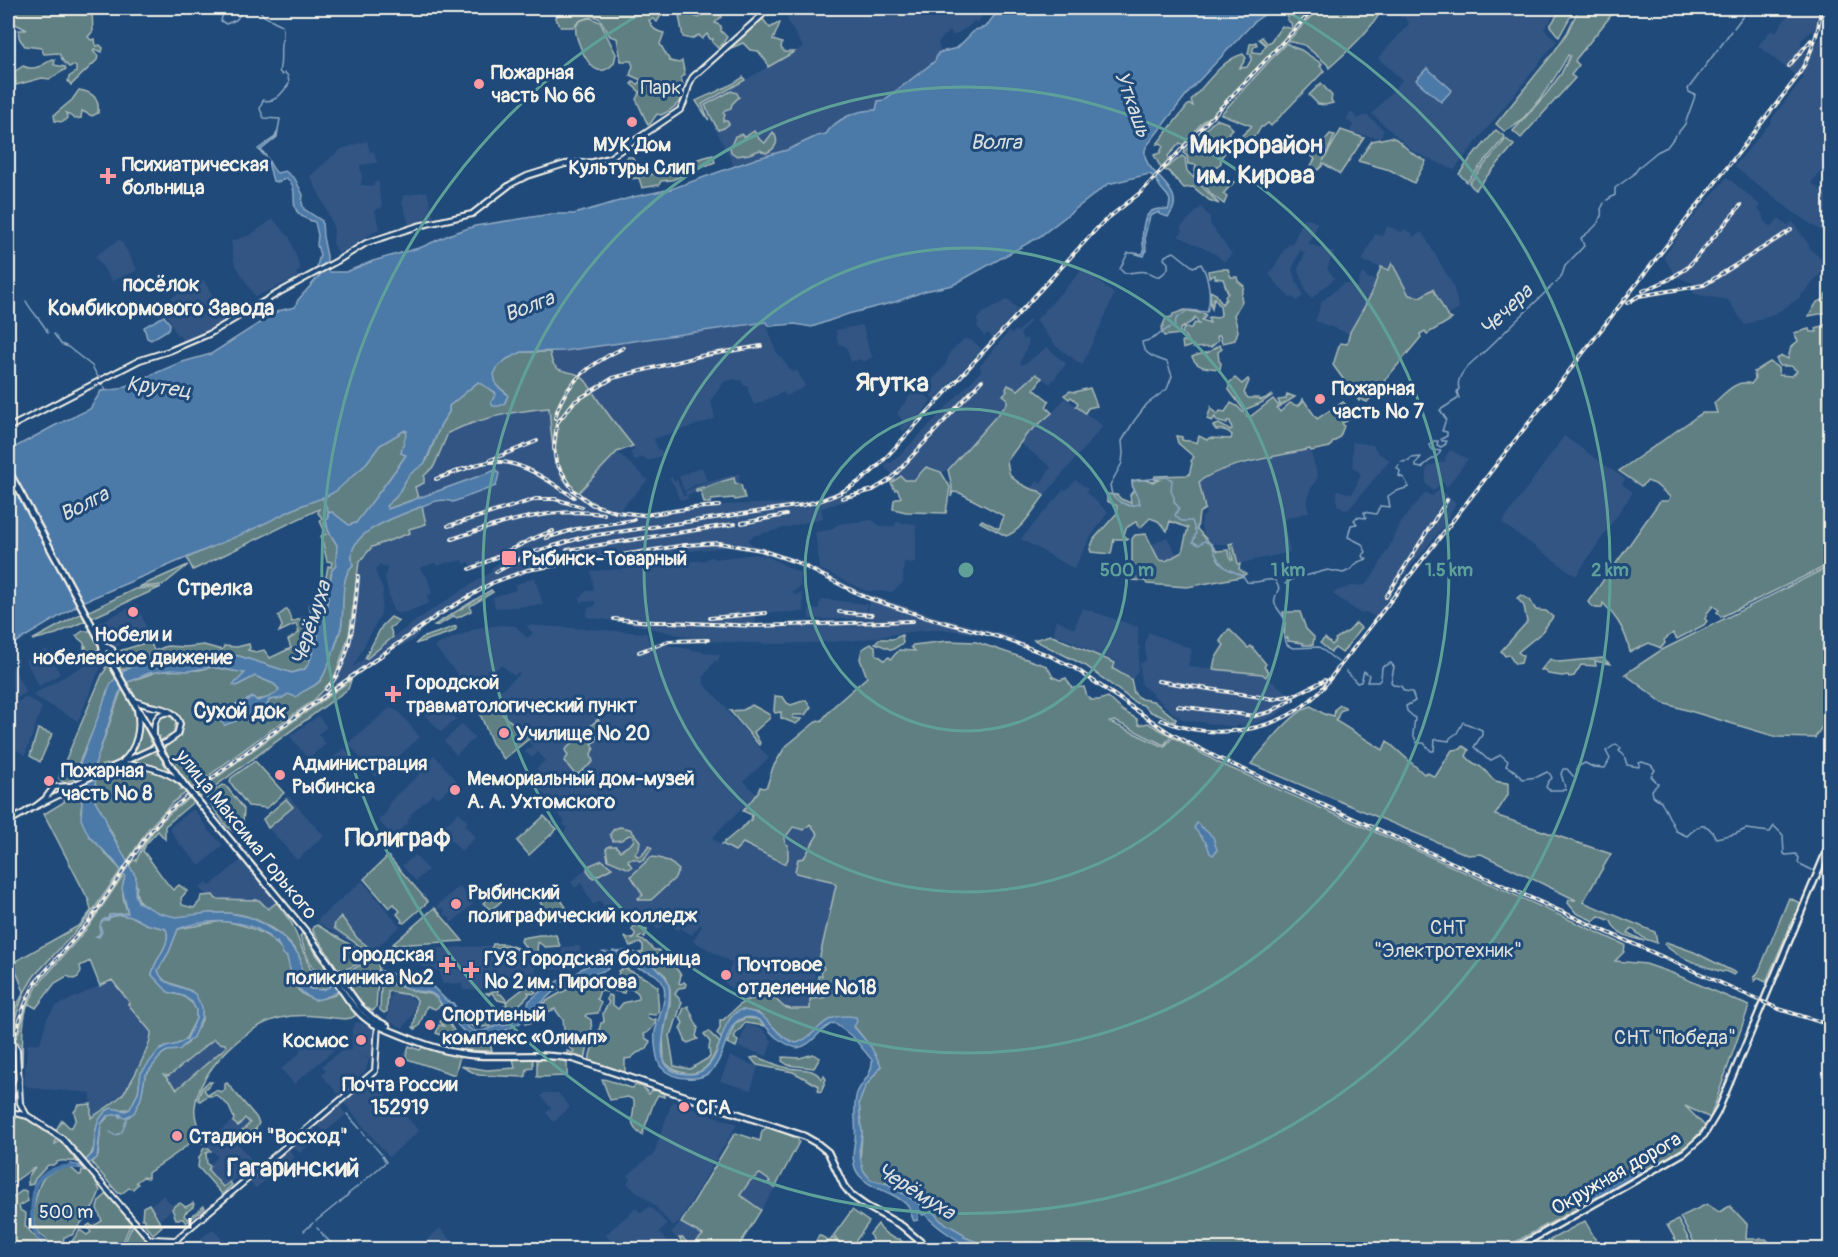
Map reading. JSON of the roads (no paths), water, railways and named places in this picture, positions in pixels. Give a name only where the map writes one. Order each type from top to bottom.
[{"type":"main road","points":[[8,428],[150,356],[170,351],[209,334],[371,240],[418,226],[469,215],[480,210],[511,184],[527,176],[569,163],[602,161],[627,148],[680,110],[686,101],[690,81],[695,75],[770,8]]},
{"type":"main road","name":"улица Максима Горького","points":[[8,470],[104,647],[103,655],[110,658],[162,753],[185,786],[308,934],[350,995],[378,1023],[434,1048],[463,1054],[553,1056],[574,1059],[801,1134],[828,1152],[844,1186],[852,1196],[870,1209],[902,1226],[929,1249]]},
{"type":"main road","points":[[28,810],[71,786],[175,737],[180,728],[178,719],[169,710],[140,703],[131,696]]},
{"type":"main road","points":[[114,766],[129,755],[136,741],[138,716],[131,696]]},
{"type":"main road","points":[[155,739],[154,727],[159,715],[168,712],[178,719]]},
{"type":"main road","points":[[114,766],[132,764],[160,771],[185,786]]},
{"type":"main road","points":[[8,822],[45,799],[55,786],[71,786]]},
{"type":"main road","points":[[59,786],[62,790],[60,794]]},
{"type":"main road","points":[[52,790],[53,795],[60,794]]},
{"type":"main road","name":"Окружная дорога","points":[[1513,1250],[1680,1155],[1704,1135],[1717,1113],[1830,843]]},
{"type":"main road","name":"Окружная дорога","points":[[1519,1250],[1687,1154],[1706,1136],[1719,1114],[1830,849]]},
{"type":"main road","points":[[170,1248],[375,1071],[378,1023]]},
{"type":"main road","points":[[8,1044],[15,1046],[18,1054],[20,1104],[16,1112]]},
{"type":"main road","points":[[19,1078],[8,1104],[11,1112],[28,1116],[61,1137],[159,1250]]},
{"type":"main road","points":[[8,1104],[14,1099],[28,1116]]},
{"type":"main road","points":[[148,1237],[154,1241],[179,1238]]},
{"type":"main road","points":[[159,1250],[157,1245],[160,1240]]},
{"type":"main road","points":[[169,1240],[170,1248]]},
{"type":"water","name":"Волга","points":[[1005,8],[1274,8],[1255,21],[1190,90],[1146,147],[1145,156],[1149,165],[1174,197],[1174,207],[1168,217],[1159,212],[1150,216],[1145,235],[1144,256],[1133,253],[1144,252],[1143,229],[1147,215],[1159,209],[1168,210],[1170,205],[1168,196],[1156,178],[1149,174],[1108,184],[1039,237],[953,285],[925,291],[812,327],[795,324],[770,326],[766,322],[564,351],[522,352],[507,359],[494,374],[496,385],[508,395],[504,404],[493,406],[491,402],[495,392],[478,382],[449,406],[449,412],[441,424],[425,463],[409,475],[396,497],[386,506],[388,509],[496,470],[499,474],[496,486],[453,502],[442,500],[430,503],[379,525],[361,538],[355,546],[352,555],[353,565],[344,585],[340,631],[327,668],[319,681],[296,697],[288,694],[282,698],[269,700],[266,709],[225,725],[219,720],[219,714],[253,697],[257,701],[267,698],[279,689],[274,684],[255,676],[236,686],[233,685],[245,673],[212,667],[149,673],[128,682],[119,693],[94,767],[96,792],[94,799],[136,877],[135,894],[138,902],[159,913],[176,917],[229,913],[258,921],[282,936],[298,954],[302,981],[310,989],[323,990],[345,978],[365,972],[384,971],[433,987],[447,1001],[453,1003],[470,1029],[481,1031],[512,1022],[527,1007],[529,1001],[546,987],[568,976],[569,979],[575,976],[581,969],[594,962],[597,955],[604,952],[631,951],[650,963],[667,980],[669,1004],[662,1046],[663,1058],[668,1067],[679,1073],[688,1074],[697,1073],[712,1061],[727,1023],[740,1010],[751,1011],[766,1019],[788,1040],[797,1043],[828,1020],[844,1016],[856,1017],[854,1027],[871,1047],[881,1066],[865,1087],[859,1103],[862,1133],[859,1152],[863,1170],[871,1180],[888,1184],[934,1213],[941,1221],[964,1234],[964,1237],[979,1243],[998,1247],[1026,1245],[1027,1242],[1037,1243],[1044,1249],[979,1250],[972,1248],[950,1235],[925,1214],[918,1211],[918,1220],[914,1221],[908,1206],[901,1200],[870,1184],[859,1175],[853,1158],[855,1105],[857,1093],[871,1070],[872,1060],[853,1037],[834,1023],[803,1047],[797,1048],[777,1038],[759,1020],[744,1018],[736,1022],[730,1030],[718,1062],[711,1071],[701,1077],[679,1077],[669,1074],[659,1064],[655,1045],[655,1032],[665,995],[662,981],[655,974],[636,967],[625,959],[616,959],[608,969],[553,992],[520,1023],[493,1037],[482,1039],[468,1036],[454,1021],[449,1011],[445,1011],[438,999],[431,993],[388,981],[365,979],[357,981],[332,995],[314,1000],[298,987],[292,976],[287,957],[277,942],[275,943],[255,928],[230,922],[203,923],[178,929],[169,952],[158,970],[160,976],[168,983],[195,994],[202,1007],[202,1016],[193,1037],[179,1050],[162,1054],[145,1076],[141,1098],[134,1113],[126,1117],[121,1117],[120,1114],[107,1116],[101,1124],[97,1158],[82,1168],[72,1168],[71,1164],[81,1166],[93,1153],[96,1128],[105,1112],[111,1108],[126,1111],[130,1109],[138,1093],[141,1073],[158,1051],[187,1039],[196,1019],[196,1010],[192,1002],[183,996],[168,992],[152,975],[167,940],[166,929],[146,924],[133,917],[120,915],[110,917],[108,920],[103,920],[108,919],[109,915],[128,913],[122,888],[125,876],[114,861],[89,836],[81,819],[80,788],[75,777],[111,683],[123,671],[136,664],[200,655],[239,656],[292,673],[305,669],[318,636],[319,623],[327,604],[332,570],[336,566],[337,545],[328,530],[326,519],[328,519],[328,513],[332,512],[349,525],[356,523],[406,455],[401,453],[407,431],[405,430],[380,445],[364,466],[336,491],[325,497],[85,601],[8,647],[8,451],[90,409],[101,391],[119,389],[179,363],[211,354],[278,311],[295,307],[298,300],[320,275],[317,266],[320,255],[315,222],[298,213],[291,183],[286,178],[278,182],[273,181],[267,158],[258,149],[275,137],[278,130],[277,137],[261,150],[266,156],[277,173],[285,171],[295,179],[303,195],[304,209],[322,221],[327,269],[330,272],[346,272],[373,261],[422,247],[475,226],[551,214],[574,214],[671,189],[787,150],[826,134],[835,124],[848,116],[862,111],[876,110],[878,101],[884,100],[935,61],[938,53],[957,48],[975,30],[986,27],[993,17]]},
{"type":"water","points":[[1427,68],[1452,90],[1441,102],[1416,80]]},
{"type":"water","points":[[164,316],[170,324],[169,329],[151,340],[147,338],[144,327]]},
{"type":"water","points":[[1197,823],[1213,837],[1217,850],[1213,855],[1194,828]]},
{"type":"water","points":[[1643,1170],[1627,1181],[1592,1199],[1574,1206],[1569,1200],[1600,1181],[1615,1177],[1621,1172],[1634,1172]]},
{"type":"waterway","points":[[192,8],[206,8]]},
{"type":"waterway","points":[[224,8],[221,21],[226,24],[236,20],[245,8]]},
{"type":"waterway","points":[[258,8],[264,16],[282,25],[283,29],[279,71],[282,75],[285,73],[288,76],[289,84],[275,99],[263,100],[260,109],[264,118],[280,119],[278,130]]},
{"type":"waterway","name":"Чечера","points":[[1734,28],[1749,8]]},
{"type":"waterway","name":"Чечера","points":[[1720,47],[1731,31]]},
{"type":"waterway","name":"Чечера","points":[[1678,133],[1685,124],[1695,95],[1688,89],[1718,49]]},
{"type":"waterway","name":"Чечера","points":[[1607,200],[1615,195],[1615,188],[1633,175],[1657,152],[1667,147],[1676,135]]},
{"type":"waterway","name":"Чечера","points":[[1556,283],[1565,266],[1584,246],[1581,238],[1598,222],[1604,203]]},
{"type":"waterway","name":"Уткашь","points":[[1133,253],[1128,253],[1120,269],[1124,273],[1143,272],[1159,276],[1168,269],[1165,256],[1174,252],[1193,267],[1201,264],[1208,281],[1209,300],[1207,312],[1188,310],[1176,319],[1175,326],[1166,329],[1153,339],[1142,342],[1147,353],[1167,362],[1172,376],[1167,389],[1147,404],[1122,441],[1122,463],[1110,485],[1112,495],[1120,502],[1130,506],[1140,504],[1132,481],[1167,477],[1172,480],[1171,491],[1174,502],[1179,508],[1175,515],[1181,521],[1192,521],[1196,533],[1193,542],[1199,545],[1204,541],[1212,544],[1221,564],[1241,575],[1247,582],[1275,580],[1279,588],[1275,602],[1285,620],[1283,632],[1287,645],[1293,648],[1319,647],[1338,662]]},
{"type":"waterway","name":"Чечера","points":[[1480,356],[1553,285]]},
{"type":"waterway","points":[[26,301],[48,333]]},
{"type":"waterway","name":"Крутец","points":[[54,334],[61,344],[92,366],[99,379]]},
{"type":"waterway","name":"Чечера","points":[[1401,462],[1421,457],[1416,467],[1422,468],[1439,454],[1441,451],[1433,450],[1429,445],[1434,441],[1438,441],[1437,445],[1441,447],[1446,444],[1446,441],[1441,439],[1447,436],[1447,432],[1442,431],[1446,419],[1440,410],[1459,398],[1457,392],[1459,380],[1467,367],[1478,357]]},
{"type":"waterway","name":"Крутец","points":[[101,383],[107,391]]},
{"type":"waterway","name":"Чечера","points":[[1301,577],[1328,570],[1343,573],[1358,562],[1367,559],[1362,556],[1366,552],[1362,544],[1348,537],[1351,525],[1357,524],[1354,520],[1357,517],[1366,518],[1364,512],[1376,514],[1380,506],[1390,507],[1388,496],[1409,487],[1404,478],[1399,476],[1400,471],[1397,468],[1399,465]]},
{"type":"waterway","points":[[322,497],[329,513]]},
{"type":"waterway","name":"Чечера","points":[[1285,584],[1296,577]]},
{"type":"waterway","name":"Уткашь","points":[[1346,671],[1357,683],[1361,682],[1364,671],[1369,675],[1367,682],[1378,682],[1381,679],[1382,667],[1391,663],[1394,667],[1391,682],[1401,686],[1404,691],[1412,692],[1415,701],[1406,706],[1407,711],[1415,718],[1413,734],[1417,743],[1424,743],[1431,751],[1434,751],[1435,739],[1449,741],[1463,722],[1482,730],[1482,735],[1474,747],[1487,759],[1491,760],[1501,755],[1508,761],[1506,766],[1522,779],[1537,777],[1547,772],[1552,778],[1546,787],[1549,790],[1566,790],[1561,774],[1563,769],[1567,769],[1574,777],[1577,775],[1577,767],[1585,763],[1593,767],[1605,768],[1610,759],[1606,751],[1616,744],[1621,748],[1619,751],[1624,755],[1627,765],[1639,767],[1639,763],[1642,762],[1651,765],[1655,770],[1651,776],[1658,784],[1652,790],[1653,796],[1661,801],[1676,831],[1687,836],[1695,829],[1706,826],[1716,838],[1746,829],[1770,832],[1774,826],[1783,835],[1784,854],[1796,854],[1799,858],[1798,863],[1814,871]]},
{"type":"waterway","name":"Уткашь","points":[[1823,877],[1830,880]]},
{"type":"waterway","points":[[347,1114],[360,1129]]},
{"type":"waterway","points":[[110,1132],[114,1135],[120,1133],[127,1118],[131,1115]]},
{"type":"waterway","points":[[362,1131],[365,1135]]},
{"type":"waterway","points":[[367,1138],[370,1141]]},
{"type":"waterway","points":[[375,1147],[381,1154]]},
{"type":"waterway","points":[[364,1181],[386,1162],[382,1156]]},
{"type":"waterway","points":[[51,1250],[38,1237],[34,1228],[32,1214],[35,1186],[42,1176],[52,1170],[76,1167]]},
{"type":"waterway","points":[[348,1194],[362,1183]]},
{"type":"waterway","points":[[339,1203],[348,1195]]},
{"type":"waterway","points":[[316,1221],[337,1204]]},
{"type":"waterway","points":[[304,1231],[313,1223]]},
{"type":"waterway","points":[[321,1232],[324,1236]]},
{"type":"waterway","points":[[325,1237],[331,1243]]},
{"type":"railway","points":[[496,572],[531,553],[583,537],[803,505],[834,496],[862,480],[879,465],[1102,223],[1141,192],[1315,8]]},
{"type":"railway","points":[[1161,720],[1203,731],[1247,729],[1288,716],[1322,689],[1795,80],[1813,46],[1821,8]]},
{"type":"railway","points":[[1789,66],[1811,40]]},
{"type":"railway","points":[[1643,291],[1668,280],[1687,268],[1741,205]]},
{"type":"railway","points":[[1627,303],[1639,296],[1704,285],[1791,230]]},
{"type":"railway","points":[[719,506],[645,515],[616,512],[591,504],[573,490],[556,462],[554,448],[557,423],[574,402],[613,378],[700,356],[761,346]]},
{"type":"railway","points":[[555,418],[559,405],[572,384],[590,367],[623,348]]},
{"type":"railway","points":[[842,498],[873,490],[891,479],[982,380]]},
{"type":"railway","points":[[490,460],[537,441]]},
{"type":"railway","points":[[459,470],[487,462],[514,464],[535,473],[574,497]]},
{"type":"railway","points":[[436,479],[467,468]]},
{"type":"railway","points":[[448,526],[536,499],[555,499],[582,507]]},
{"type":"railway","points":[[1386,597],[1447,500]]},
{"type":"railway","points":[[452,539],[527,517],[584,512],[604,514]]},
{"type":"railway","points":[[742,523],[786,515]]},
{"type":"railway","points":[[546,538],[576,529],[634,520]]},
{"type":"railway","points":[[567,550],[735,524]]},
{"type":"railway","points":[[470,569],[553,531]]},
{"type":"railway","points":[[8,1056],[25,1004],[35,983],[89,922],[148,834],[167,812],[267,737],[438,615],[492,583],[527,570],[685,545],[719,543],[761,550],[796,562],[865,597],[928,618],[999,637],[1048,655],[1073,667],[1168,732],[1216,757],[1779,1009],[1830,1025]]},
{"type":"railway","points":[[326,689],[342,666],[347,651],[358,576]]},
{"type":"railway","points":[[839,612],[872,615]]},
{"type":"railway","points":[[710,618],[766,613]]},
{"type":"railway","points":[[614,619],[677,622]]},
{"type":"railway","points":[[669,622],[755,626],[913,621]]},
{"type":"railway","points":[[639,652],[669,641],[708,640]]},
{"type":"railway","points":[[1158,681],[1273,699],[1295,695],[1325,680]]},
{"type":"railway","points":[[1178,706],[1254,716],[1270,712],[1293,699]]},
{"type":"place","name":"Пожарная часть № 66","points":[[479,84]]},
{"type":"place","name":"МУК Дом Культуры Слип","points":[[632,122]]},
{"type":"place","name":"Психиатрическая больница","points":[[108,176]]},
{"type":"place","name":"Пожарная часть № 7","points":[[1320,399]]},
{"type":"place","name":"Рыбинск-Товарный","points":[[509,558]]},
{"type":"place","name":"Нобели и нобелевское движение","points":[[133,612]]},
{"type":"place","name":"Городской травматологический пункт","points":[[393,694]]},
{"type":"place","name":"Училище № 20","points":[[504,733]]},
{"type":"place","name":"Администрация Рыбинска","points":[[280,775]]},
{"type":"place","name":"Пожарная часть № 8","points":[[49,781]]},
{"type":"place","name":"Мемориальный дом-музей А. А. Ухтомского","points":[[455,790]]},
{"type":"place","name":"Рыбинский полиграфический колледж","points":[[456,904]]},
{"type":"place","name":"Городская поликлиника №2","points":[[447,965]]},
{"type":"place","name":"ГУЗ Городская больница № 2 им. Пирогова","points":[[471,970]]},
{"type":"place","name":"Почтовое отделение №18","points":[[726,975]]},
{"type":"place","name":"Спортивный комплекс «Олимп»","points":[[430,1025]]},
{"type":"place","name":"Космос","points":[[361,1040]]},
{"type":"place","name":"Почта России 152919","points":[[400,1062]]},
{"type":"place","name":"СГА","points":[[684,1107]]},
{"type":"place","name":"Стадион \"Восход\"","points":[[177,1136]]},
{"type":"district","name":"Микрорайон им. Кирова","points":[[1256,159]]},
{"type":"district","name":"посёлок Комбикормового Завода","points":[[161,296]]},
{"type":"district","name":"Ягутка","points":[[892,382]]},
{"type":"district","name":"Стрелка","points":[[215,588]]},
{"type":"district","name":"Сухой док","points":[[240,711]]},
{"type":"district","name":"Полиграф","points":[[398,837]]},
{"type":"district","name":"Гагаринский","points":[[293,1167]]},
{"type":"park label","name":"Парк","points":[[661,87]]},
{"type":"park label","name":"СНТ \"Электротехник\"","points":[[1448,938]]},
{"type":"park label","name":"СНТ \"Победа\"","points":[[1675,1037]]},
{"type":"water label","name":"Черёмуха","points":[[311,623]]},
{"type":"water label","name":"Черёмуха","points":[[916,1191]]}]
